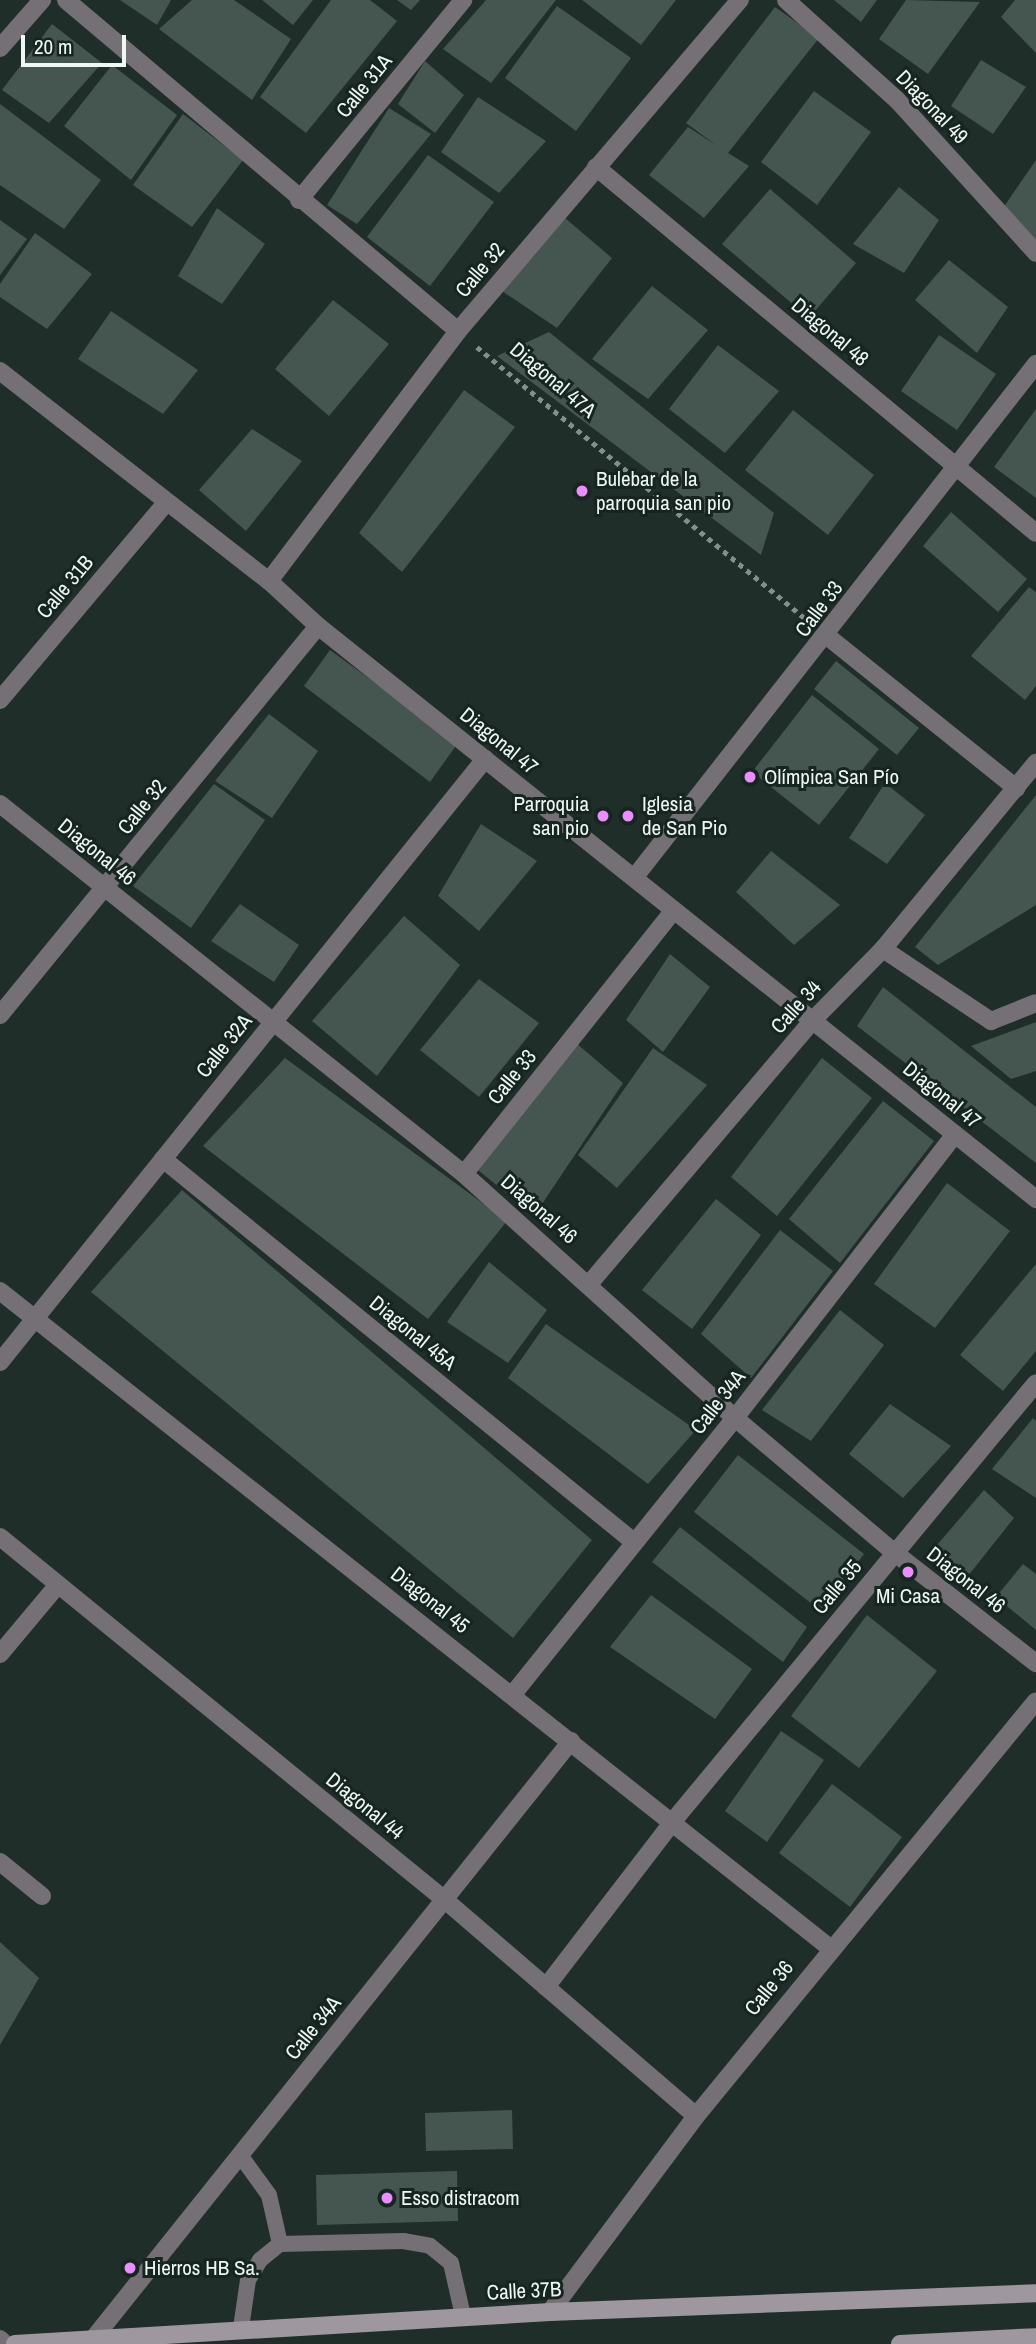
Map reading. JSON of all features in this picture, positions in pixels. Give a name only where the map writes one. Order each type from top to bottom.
[{"type":"main road","name":"Calle 37B","points":[[15,2344],[463,2316],[1036,2293]]},
{"type":"main road","points":[[900,2344],[1036,2337]]},
{"type":"street","points":[[0,48],[42,0]]},
{"type":"street","points":[[66,0],[299,200],[458,331]]},
{"type":"street","name":"Calle 31A","points":[[299,200],[463,0]]},
{"type":"street","name":"Calle 32","points":[[269,581],[458,331],[740,0]]},
{"type":"street","name":"Diagonal 49","points":[[786,0],[897,100],[1036,253]]},
{"type":"street","name":"Diagonal 48","points":[[596,167],[1036,533]]},
{"type":"street","name":"Calle 33","points":[[634,878],[827,636],[955,465],[1036,364]]},
{"type":"street","name":"Diagonal 47","points":[[1,374],[165,504],[269,581],[318,626],[1036,1199]]},
{"type":"street","name":"Calle 31B","points":[[0,700],[165,504]]},
{"type":"street","name":"Calle 32","points":[[0,1015],[318,626]]},
{"type":"street","points":[[827,636],[1016,788]]},
{"type":"street","name":"Calle 32A","points":[[0,1362],[485,759]]},
{"type":"street","name":"Calle 34","points":[[590,1283],[813,1020],[883,949],[1036,763]]},
{"type":"street","name":"Diagonal 46","points":[[0,804],[464,1174],[590,1283],[736,1418],[895,1553],[1036,1663]]},
{"type":"street","name":"Calle 33","points":[[464,1174],[674,910]]},
{"type":"street","points":[[883,949],[991,1021],[1036,1003]]},
{"type":"street","name":"Calle 34A","points":[[513,1694],[736,1418],[955,1134]]},
{"type":"street","name":"Diagonal 45A","points":[[163,1159],[634,1542]]},
{"type":"street","name":"Diagonal 45","points":[[0,1291],[674,1820],[830,1948]]},
{"type":"street","name":"Calle 35","points":[[546,1987],[674,1820],[1036,1384]]},
{"type":"street","name":"Diagonal 44","points":[[0,1537],[56,1587],[444,1900],[696,2116]]},
{"type":"street","points":[[0,1654],[56,1587]]},
{"type":"street","name":"Calle 36","points":[[550,2312],[696,2116],[830,1948],[1036,1701]]},
{"type":"street","name":"Calle 34A","points":[[92,2340],[572,1741]]},
{"type":"street","points":[[0,1862],[42,1896]]},
{"type":"street","points":[[0,2339],[5,2344]]},
{"type":"lane","points":[[240,2155],[269,2195],[280,2244]]},
{"type":"lane","points":[[241,2328],[248,2280],[260,2260],[280,2244],[402,2241],[430,2245],[451,2263],[463,2316]]},
{"type":"path","name":"Diagonal 47A","points":[[458,331],[827,636]]},
{"type":"building","points":[[120,0],[171,0],[157,25]]},
{"type":"building","points":[[192,0],[234,0],[291,39],[252,100],[159,29]]},
{"type":"building","points":[[262,0],[313,0],[293,25]]},
{"type":"building","points":[[331,0],[370,0],[397,21],[306,133],[260,97]]},
{"type":"building","points":[[397,0],[420,0],[411,10]]},
{"type":"building","points":[[486,0],[556,0],[491,83],[443,49]]},
{"type":"building","points":[[582,0],[676,0],[641,45]]},
{"type":"building","points":[[834,0],[877,0],[861,22]]},
{"type":"building","points":[[906,0],[980,2],[928,74],[879,39]]},
{"type":"building","points":[[1015,0],[1036,0],[1036,53],[1001,17]]},
{"type":"building","points":[[557,6],[631,58],[576,131],[505,78]]},
{"type":"building","points":[[775,7],[819,38],[728,153],[749,166],[704,218],[649,175],[688,127],[716,145],[686,123]]},
{"type":"building","points":[[52,24],[102,63],[49,123],[2,90]]},
{"type":"building","points":[[981,60],[1026,87],[993,134],[951,106]]},
{"type":"building","points":[[425,61],[464,95],[435,133],[398,104]]},
{"type":"building","points":[[112,65],[177,115],[131,180],[64,126]]},
{"type":"building","points":[[814,91],[871,132],[817,205],[761,162]]},
{"type":"building","points":[[478,97],[546,141],[499,193],[441,152]]},
{"type":"building","points":[[0,104],[101,180],[64,229],[0,185]]},
{"type":"building","points":[[389,108],[431,134],[357,224],[327,205]]},
{"type":"building","points":[[183,114],[243,160],[192,227],[133,185]]},
{"type":"building","points":[[428,155],[494,202],[430,286],[367,237]]},
{"type":"building","points":[[1036,160],[1036,249],[1003,208]]},
{"type":"building","points":[[899,187],[939,220],[904,273],[853,244]]},
{"type":"building","points":[[770,189],[856,263],[809,318],[722,244]]},
{"type":"building","points":[[217,208],[265,244],[222,304],[178,276]]},
{"type":"building","points":[[565,218],[612,258],[557,328],[502,291]]},
{"type":"building","points":[[0,220],[27,239],[0,275]]},
{"type":"building","points":[[35,233],[92,274],[47,329],[0,297],[0,284]]},
{"type":"building","points":[[949,260],[1008,307],[977,353],[915,300]]},
{"type":"building","points":[[652,286],[708,330],[648,399],[592,359]]},
{"type":"building","points":[[333,300],[389,344],[329,416],[275,369]]},
{"type":"building","points":[[111,311],[198,370],[163,414],[78,359]]},
{"type":"building","points":[[549,332],[774,513],[761,555],[497,356]]},
{"type":"building","points":[[939,335],[996,374],[957,430],[901,391]]},
{"type":"building","points":[[718,345],[779,391],[725,453],[669,409]]},
{"type":"building","points":[[464,390],[515,427],[402,572],[359,533]]},
{"type":"building","points":[[1036,409],[1036,498],[994,467]]},
{"type":"building","points":[[793,410],[874,475],[828,535],[745,470]]},
{"type":"building","points":[[252,429],[302,461],[246,531],[199,490]]},
{"type":"building","points":[[951,512],[1027,579],[998,612],[923,546]]},
{"type":"building","points":[[1029,587],[1036,592],[1036,686],[1025,700],[971,656]]},
{"type":"building","points":[[330,650],[458,743],[430,782],[304,686]]},
{"type":"building","points":[[836,661],[919,728],[897,755],[814,689]]},
{"type":"building","points":[[812,695],[879,749],[819,825],[752,772]]},
{"type":"building","points":[[269,714],[318,751],[272,818],[215,781]]},
{"type":"building","points":[[885,783],[925,815],[887,864],[849,838]]},
{"type":"building","points":[[214,784],[265,820],[191,928],[133,886]]},
{"type":"building","points":[[1036,795],[1036,905],[938,965],[915,947]]},
{"type":"building","points":[[481,824],[537,861],[479,931],[438,896]]},
{"type":"building","points":[[771,851],[840,905],[794,945],[736,892]]},
{"type":"building","points":[[240,904],[299,945],[274,982],[211,941]]},
{"type":"building","points":[[404,916],[460,965],[377,1076],[312,1021]]},
{"type":"building","points":[[670,954],[710,987],[663,1052],[626,1020]]},
{"type":"building","points":[[479,979],[539,1023],[479,1097],[420,1050]]},
{"type":"building","points":[[883,987],[1036,1107],[1036,1163],[857,1026]]},
{"type":"building","points":[[1036,1022],[1036,1071],[1011,1079],[971,1046]]},
{"type":"building","points":[[576,1043],[623,1083],[534,1216],[478,1170]]},
{"type":"building","points":[[653,1048],[707,1085],[617,1188],[578,1155]]},
{"type":"building","points":[[285,1058],[507,1221],[428,1319],[203,1146]]},
{"type":"building","points":[[822,1058],[872,1098],[777,1216],[731,1177]]},
{"type":"building","points":[[883,1101],[934,1141],[840,1263],[789,1219]]},
{"type":"building","points":[[947,1183],[1010,1231],[935,1328],[874,1284]]},
{"type":"building","points":[[182,1190],[592,1540],[513,1638],[91,1292]]},
{"type":"building","points":[[716,1199],[761,1235],[692,1329],[642,1290]]},
{"type":"building","points":[[780,1230],[833,1271],[751,1378],[701,1334]]},
{"type":"building","points":[[489,1262],[547,1310],[508,1363],[447,1322]]},
{"type":"building","points":[[1036,1264],[1036,1351],[1003,1391],[960,1355]]},
{"type":"building","points":[[840,1310],[884,1345],[811,1441],[762,1410]]},
{"type":"building","points":[[546,1324],[696,1430],[648,1484],[508,1378]]},
{"type":"building","points":[[890,1404],[951,1446],[903,1498],[849,1454]]},
{"type":"building","points":[[1033,1418],[1036,1421],[1036,1498],[992,1469]]},
{"type":"building","points":[[738,1455],[864,1554],[821,1611],[694,1512]]},
{"type":"building","points":[[984,1490],[1014,1518],[960,1586],[926,1558]]},
{"type":"building","points":[[680,1527],[807,1627],[783,1662],[652,1562]]},
{"type":"building","points":[[1023,1564],[1036,1574],[1036,1630],[996,1597]]},
{"type":"building","points":[[651,1595],[752,1669],[715,1719],[610,1647]]},
{"type":"building","points":[[867,1615],[937,1671],[859,1768],[791,1716]]},
{"type":"building","points":[[781,1731],[824,1760],[767,1842],[725,1811]]},
{"type":"building","points":[[832,1784],[902,1837],[850,1907],[779,1853]]},
{"type":"building","points":[[0,1942],[39,1978],[0,2045]]},
{"type":"building","name":"Esso distracom","points":[[512,2110],[513,2149],[426,2151],[425,2113]]},
{"type":"building","name":"Esso distracom","points":[[457,2171],[458,2221],[317,2225],[316,2175]]},
{"type":"place","name":"Bulebar de la parroquia san pio","points":[[582,491]]},
{"type":"place","name":"Olímpica San Pío","points":[[750,777]]},
{"type":"place","name":"Parroquia san pio","points":[[603,816]]},
{"type":"place","name":"Iglesia de San Pio","points":[[628,816]]},
{"type":"place","name":"Mi Casa","points":[[908,1572]]},
{"type":"place","name":"Esso distracom","points":[[387,2198]]},
{"type":"place","name":"Hierros HB Sa.","points":[[130,2268]]}]
